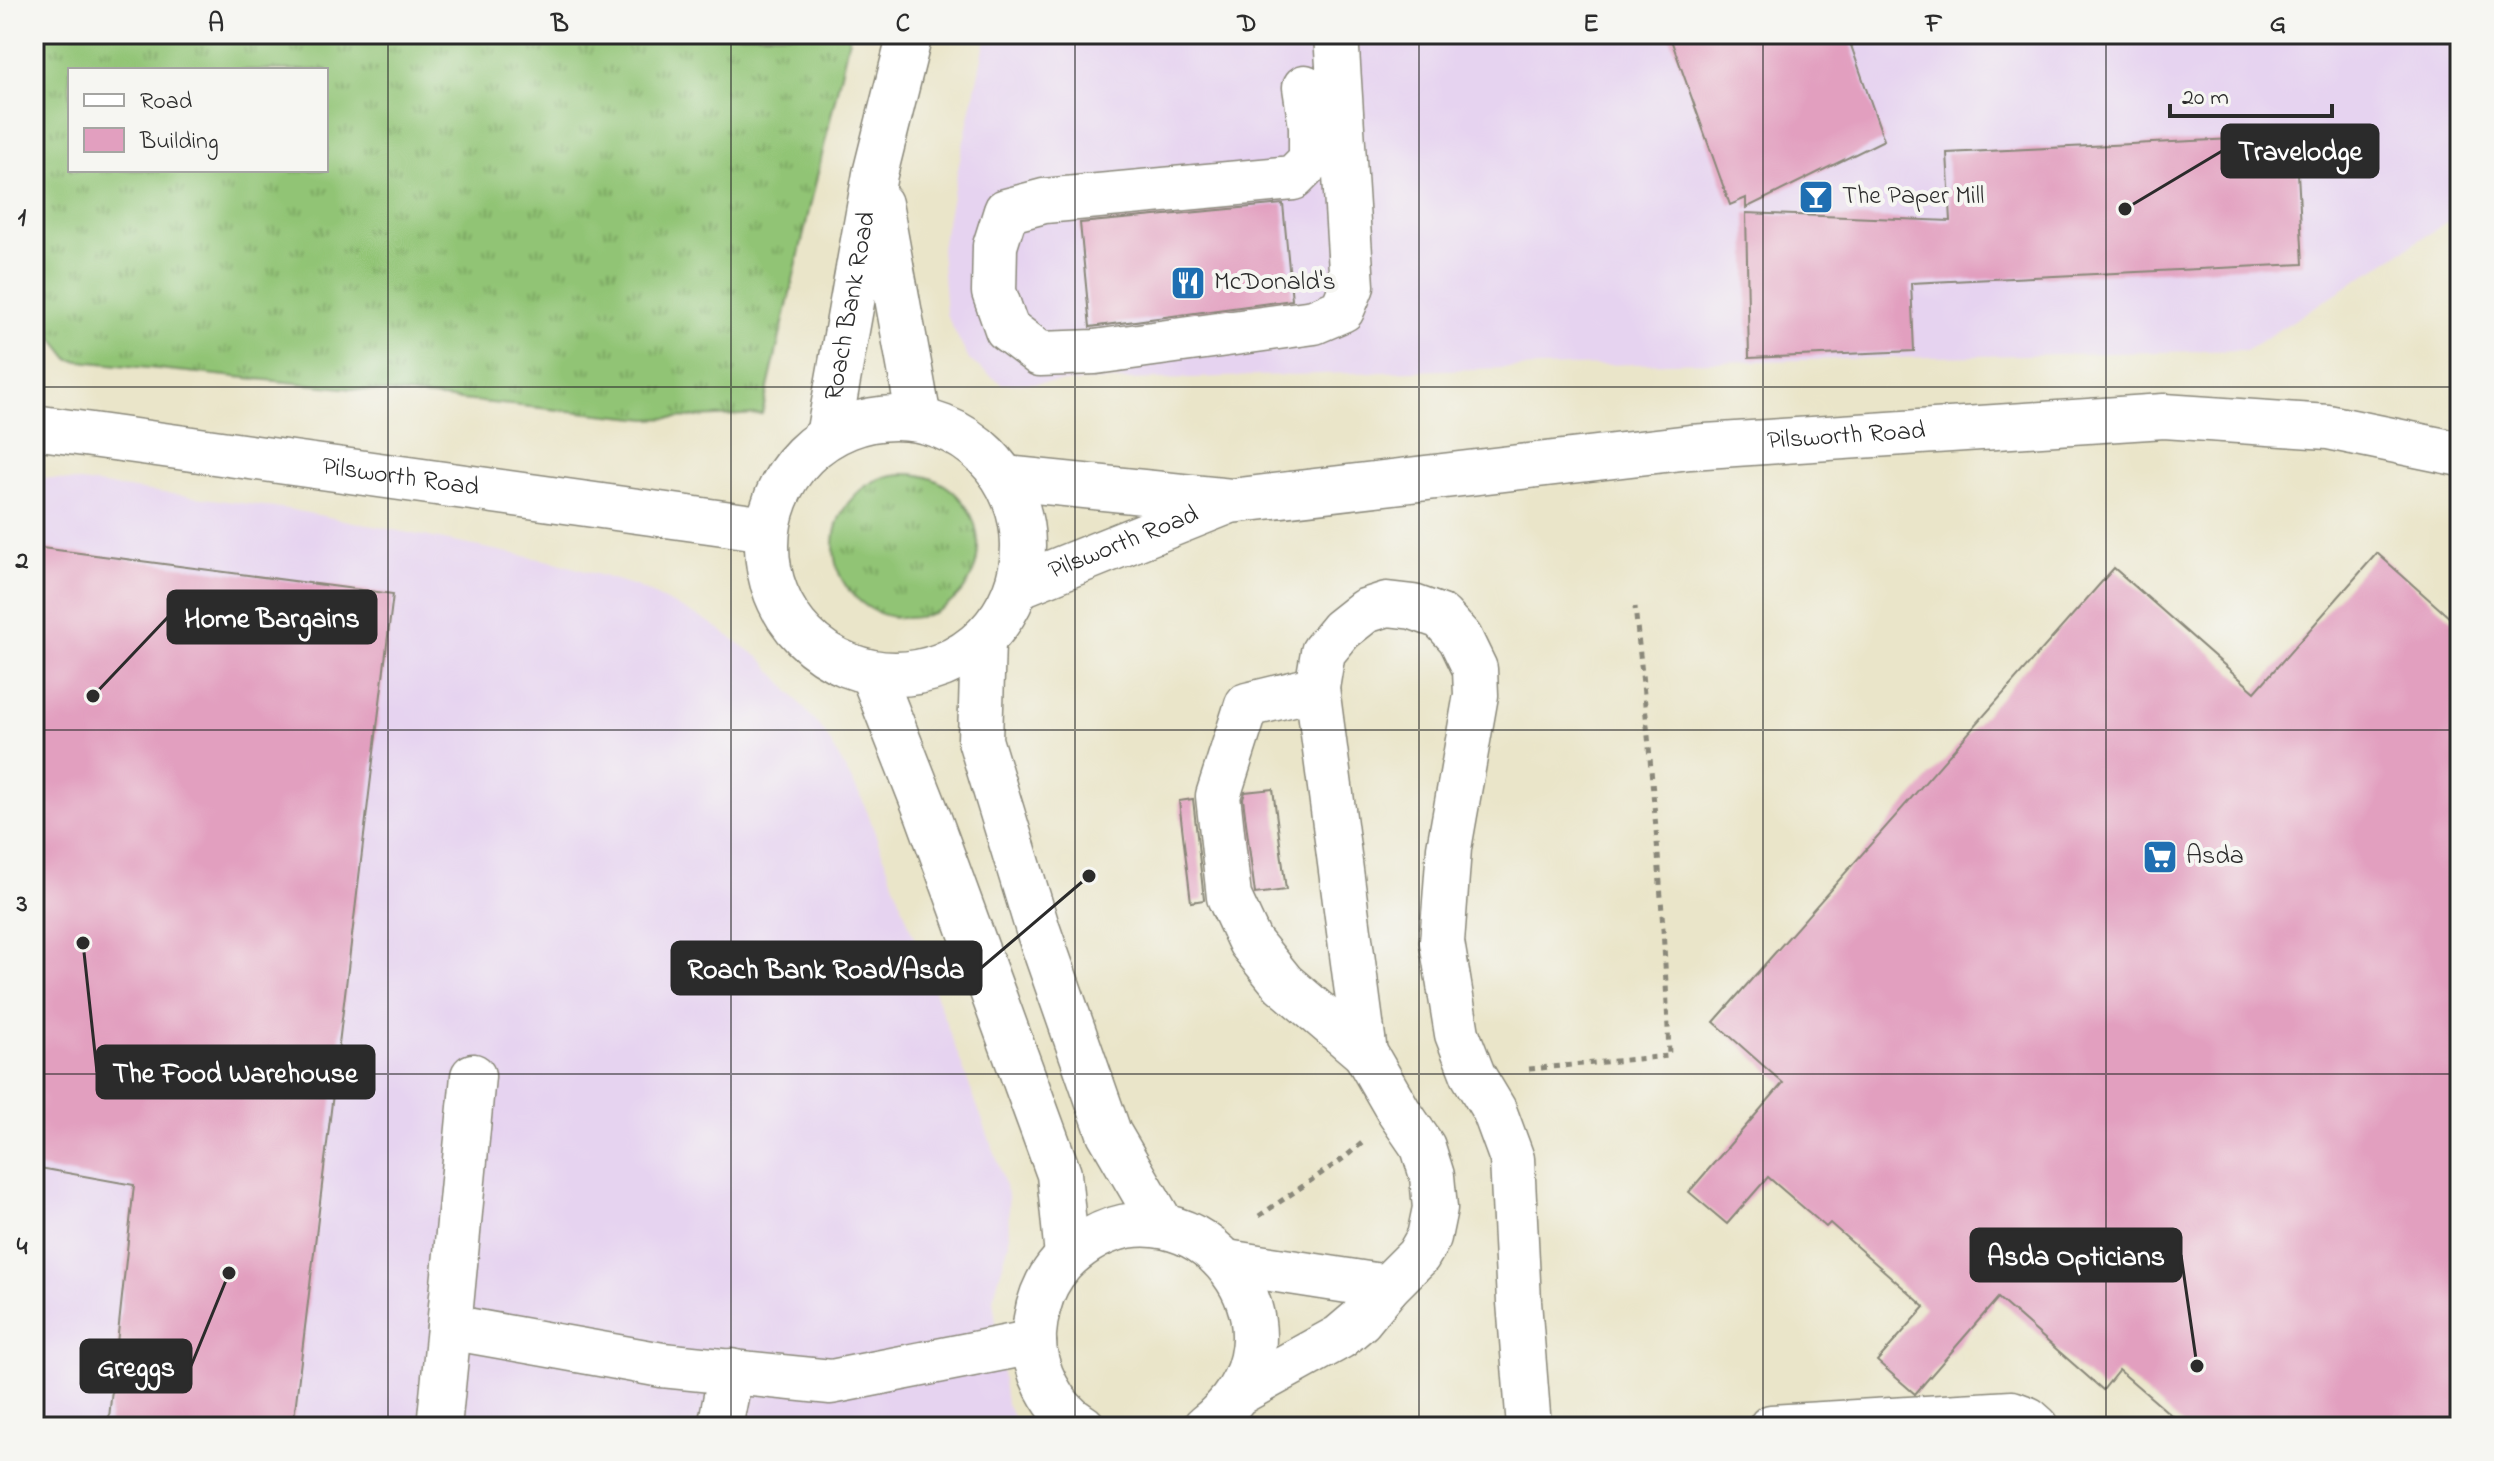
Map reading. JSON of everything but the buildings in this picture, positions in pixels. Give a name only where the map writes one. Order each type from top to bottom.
[{"type":"street","name":"Roach Bank Road","points":[[828,436],[875,174],[910,34]]},
{"type":"street","points":[[1305,87],[1311,126],[1311,160],[1293,178],[1044,201],[1006,211],[995,246],[994,292],[1007,329],[1040,354],[1095,352],[1314,322],[1342,310],[1352,286],[1336,34]]},
{"type":"street","name":"Roach Bank Road","points":[[875,174],[919,419]]},
{"type":"street","name":"Pilsworth Road","points":[[1005,478],[1231,501],[1690,447],[2164,416],[2328,427],[2460,454]]},
{"type":"street","points":[[887,417],[919,419],[953,431],[982,451],[1005,478],[1019,513],[1024,550],[1018,586],[1003,616],[983,641],[950,663],[912,674],[872,673],[836,660],[804,637],[781,605],[768,568],[767,529],[778,492],[799,460],[828,436],[856,423],[887,417]]},
{"type":"street","name":"Pilsworth Road","points":[[34,427],[767,529]]},
{"type":"street","name":"Pilsworth Road","points":[[1018,586],[1231,501]]},
{"type":"street","points":[[1365,1053],[1317,688],[1323,652],[1341,630],[1365,611],[1387,604],[1413,607],[1441,617],[1460,638],[1475,669],[1476,695],[1449,848],[1442,942],[1457,1034],[1473,1075],[1494,1110],[1512,1159],[1529,1427]]},
{"type":"street","points":[[983,641],[980,740],[984,755],[1038,930],[1109,1133],[1163,1226]]},
{"type":"street","points":[[872,673],[927,813],[1059,1174],[1067,1256]]},
{"type":"street","points":[[1237,1394],[1340,1337],[1360,1320],[1418,1256],[1429,1237],[1435,1208],[1432,1176],[1423,1147],[1365,1053],[1283,983],[1250,942],[1229,897],[1218,796],[1247,705],[1317,688]]},
{"type":"street","points":[[439,1427],[473,1076]]},
{"type":"street","points":[[1083,1427],[1055,1400],[1040,1372],[1034,1342],[1036,1310],[1048,1280],[1067,1256],[1095,1236],[1128,1226],[1163,1226],[1197,1239],[1218,1255],[1246,1291],[1254,1326],[1252,1362],[1237,1394],[1221,1414],[1205,1427]]},
{"type":"street","points":[[1218,1255],[1387,1287]]},
{"type":"street","points":[[449,1327],[662,1365],[831,1382],[1034,1342]]},
{"type":"street","points":[[720,1427],[731,1371]]},
{"type":"street","points":[[1771,1427],[2012,1413],[2028,1419],[2037,1427]]},
{"type":"path","points":[[1473,1075],[1669,1056],[1658,849],[1635,607]]},
{"type":"path","points":[[1218,1255],[1399,1112]]},
{"type":"shaded area","points":[[987,34],[2460,34],[2460,214],[2247,350],[1668,363],[1002,384],[969,360],[946,314],[941,248]]},
{"type":"shaded area","points":[[34,476],[288,509],[555,562],[636,586],[709,622],[763,660],[825,733],[863,801],[997,1159],[1008,1195],[1009,1242],[993,1299],[1006,1404],[1019,1427],[34,1427]]},
{"type":"green space","points":[[34,34],[850,34],[762,414],[648,419],[70,360],[34,314]]},
{"type":"green space","points":[[906,474],[934,480],[957,495],[972,518],[978,546],[972,574],[957,597],[934,612],[906,618],[878,612],[855,597],[840,574],[834,546],[840,518],[855,495],[878,480]]},
{"type":"place","name":"The Paper Mill","points":[[1816,197]]},
{"type":"place","name":"Travelodge","points":[[2125,209]]},
{"type":"place","name":"McDonald's","points":[[1188,283]]},
{"type":"place","name":"Home Bargains","points":[[93,696]]},
{"type":"place","name":"Asda","points":[[2160,857]]},
{"type":"place","name":"Roach Bank Road/Asda","points":[[1089,876]]},
{"type":"place","name":"The Food Warehouse","points":[[83,943]]},
{"type":"place","name":"Greggs","points":[[229,1273]]},
{"type":"place","name":"Asda Opticians","points":[[2197,1366]]}]
